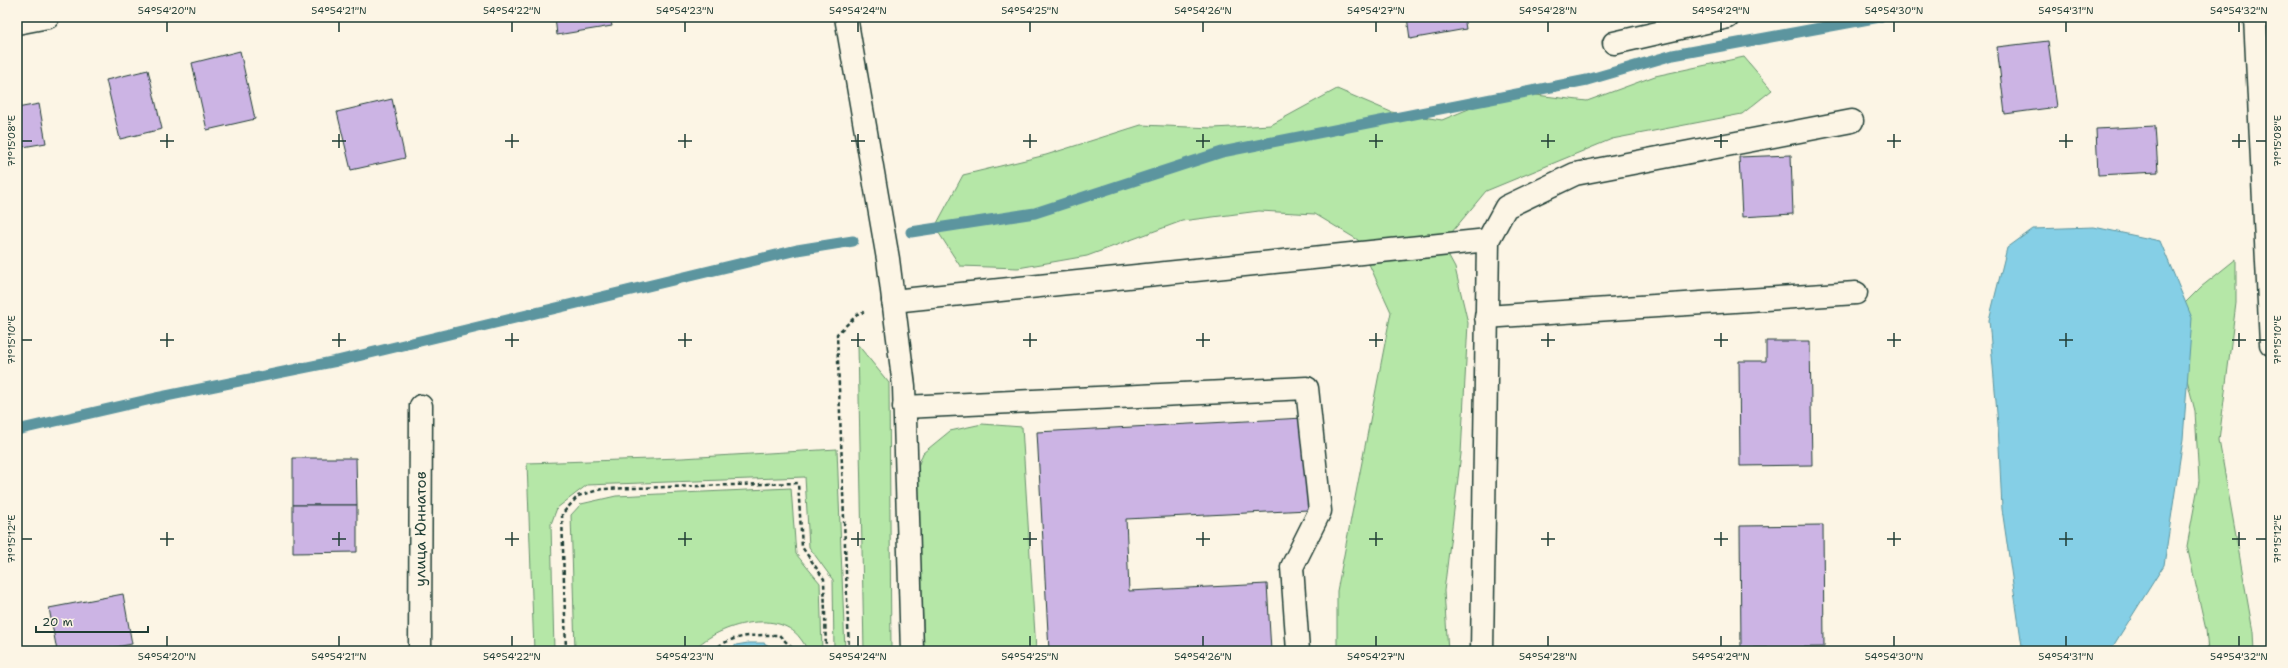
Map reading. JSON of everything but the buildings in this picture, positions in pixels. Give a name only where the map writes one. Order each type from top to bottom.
[{"type":"street","points":[[17,23],[48,17]]},
{"type":"street","points":[[846,17],[888,259],[904,386],[912,651]]},
{"type":"street","points":[[1614,42],[1728,17]]},
{"type":"street","points":[[2255,17],[2271,344]]},
{"type":"street","points":[[1482,651],[1488,240],[1506,207],[1575,174],[1852,121]]},
{"type":"street","points":[[893,301],[1488,240]]},
{"type":"street","points":[[1486,317],[1856,293]]},
{"type":"street","points":[[904,407],[1307,388],[1320,511],[1292,567],[1298,651]]},
{"type":"street","name":"улица Юннатов","points":[[420,651],[421,406]]},
{"type":"path","points":[[849,651],[837,334],[858,314],[893,301]]},
{"type":"path","points":[[566,651],[562,514],[578,496],[602,489],[798,483],[802,547],[824,579],[826,651]]},
{"type":"path","points":[[713,651],[719,645],[748,635],[779,635],[795,651]]},
{"type":"green space","points":[[1744,57],[1772,90],[1742,114],[1612,139],[1486,191],[1442,244],[1455,268],[1468,323],[1461,454],[1444,591],[1448,651],[1337,651],[1337,591],[1391,312],[1358,240],[1315,214],[1259,211],[1182,221],[1087,256],[1018,268],[960,266],[935,227],[963,175],[1046,155],[1141,125],[1213,128],[1271,125],[1337,89],[1391,112],[1442,120],[1510,92],[1587,101],[1655,76]]},
{"type":"green space","points":[[2236,259],[2236,303],[2219,440],[2253,632],[2254,651],[2208,651],[2206,630],[2187,546],[2199,481],[2195,411],[2171,317],[2201,287]]},
{"type":"green space","points":[[858,345],[889,383],[891,651],[864,651]]},
{"type":"green space","points":[[982,424],[1022,427],[1036,651],[924,651],[917,469],[923,453],[950,431]]},
{"type":"green space","points":[[837,449],[845,651],[834,651],[833,580],[809,547],[805,477],[587,485],[557,508],[551,524],[554,651],[534,651],[527,463],[682,458]]},
{"type":"green space","points":[[791,488],[796,554],[820,583],[822,651],[807,651],[800,638],[790,629],[777,623],[762,622],[730,628],[715,634],[693,651],[575,651],[571,515],[581,504],[616,496]]},
{"type":"water","points":[[2094,227],[2160,241],[2192,318],[2183,439],[2164,565],[2110,651],[2027,651],[2022,646],[2002,509],[1998,425],[1989,320],[2007,248],[2033,229]]},
{"type":"water","points":[[764,643],[778,651],[728,651],[736,645]]},
{"type":"waterway","points":[[911,232],[1035,213],[1222,152],[1587,80],[1673,55],[1880,17]]},
{"type":"waterway","points":[[17,430],[156,398],[337,361],[797,250],[853,241]]}]
